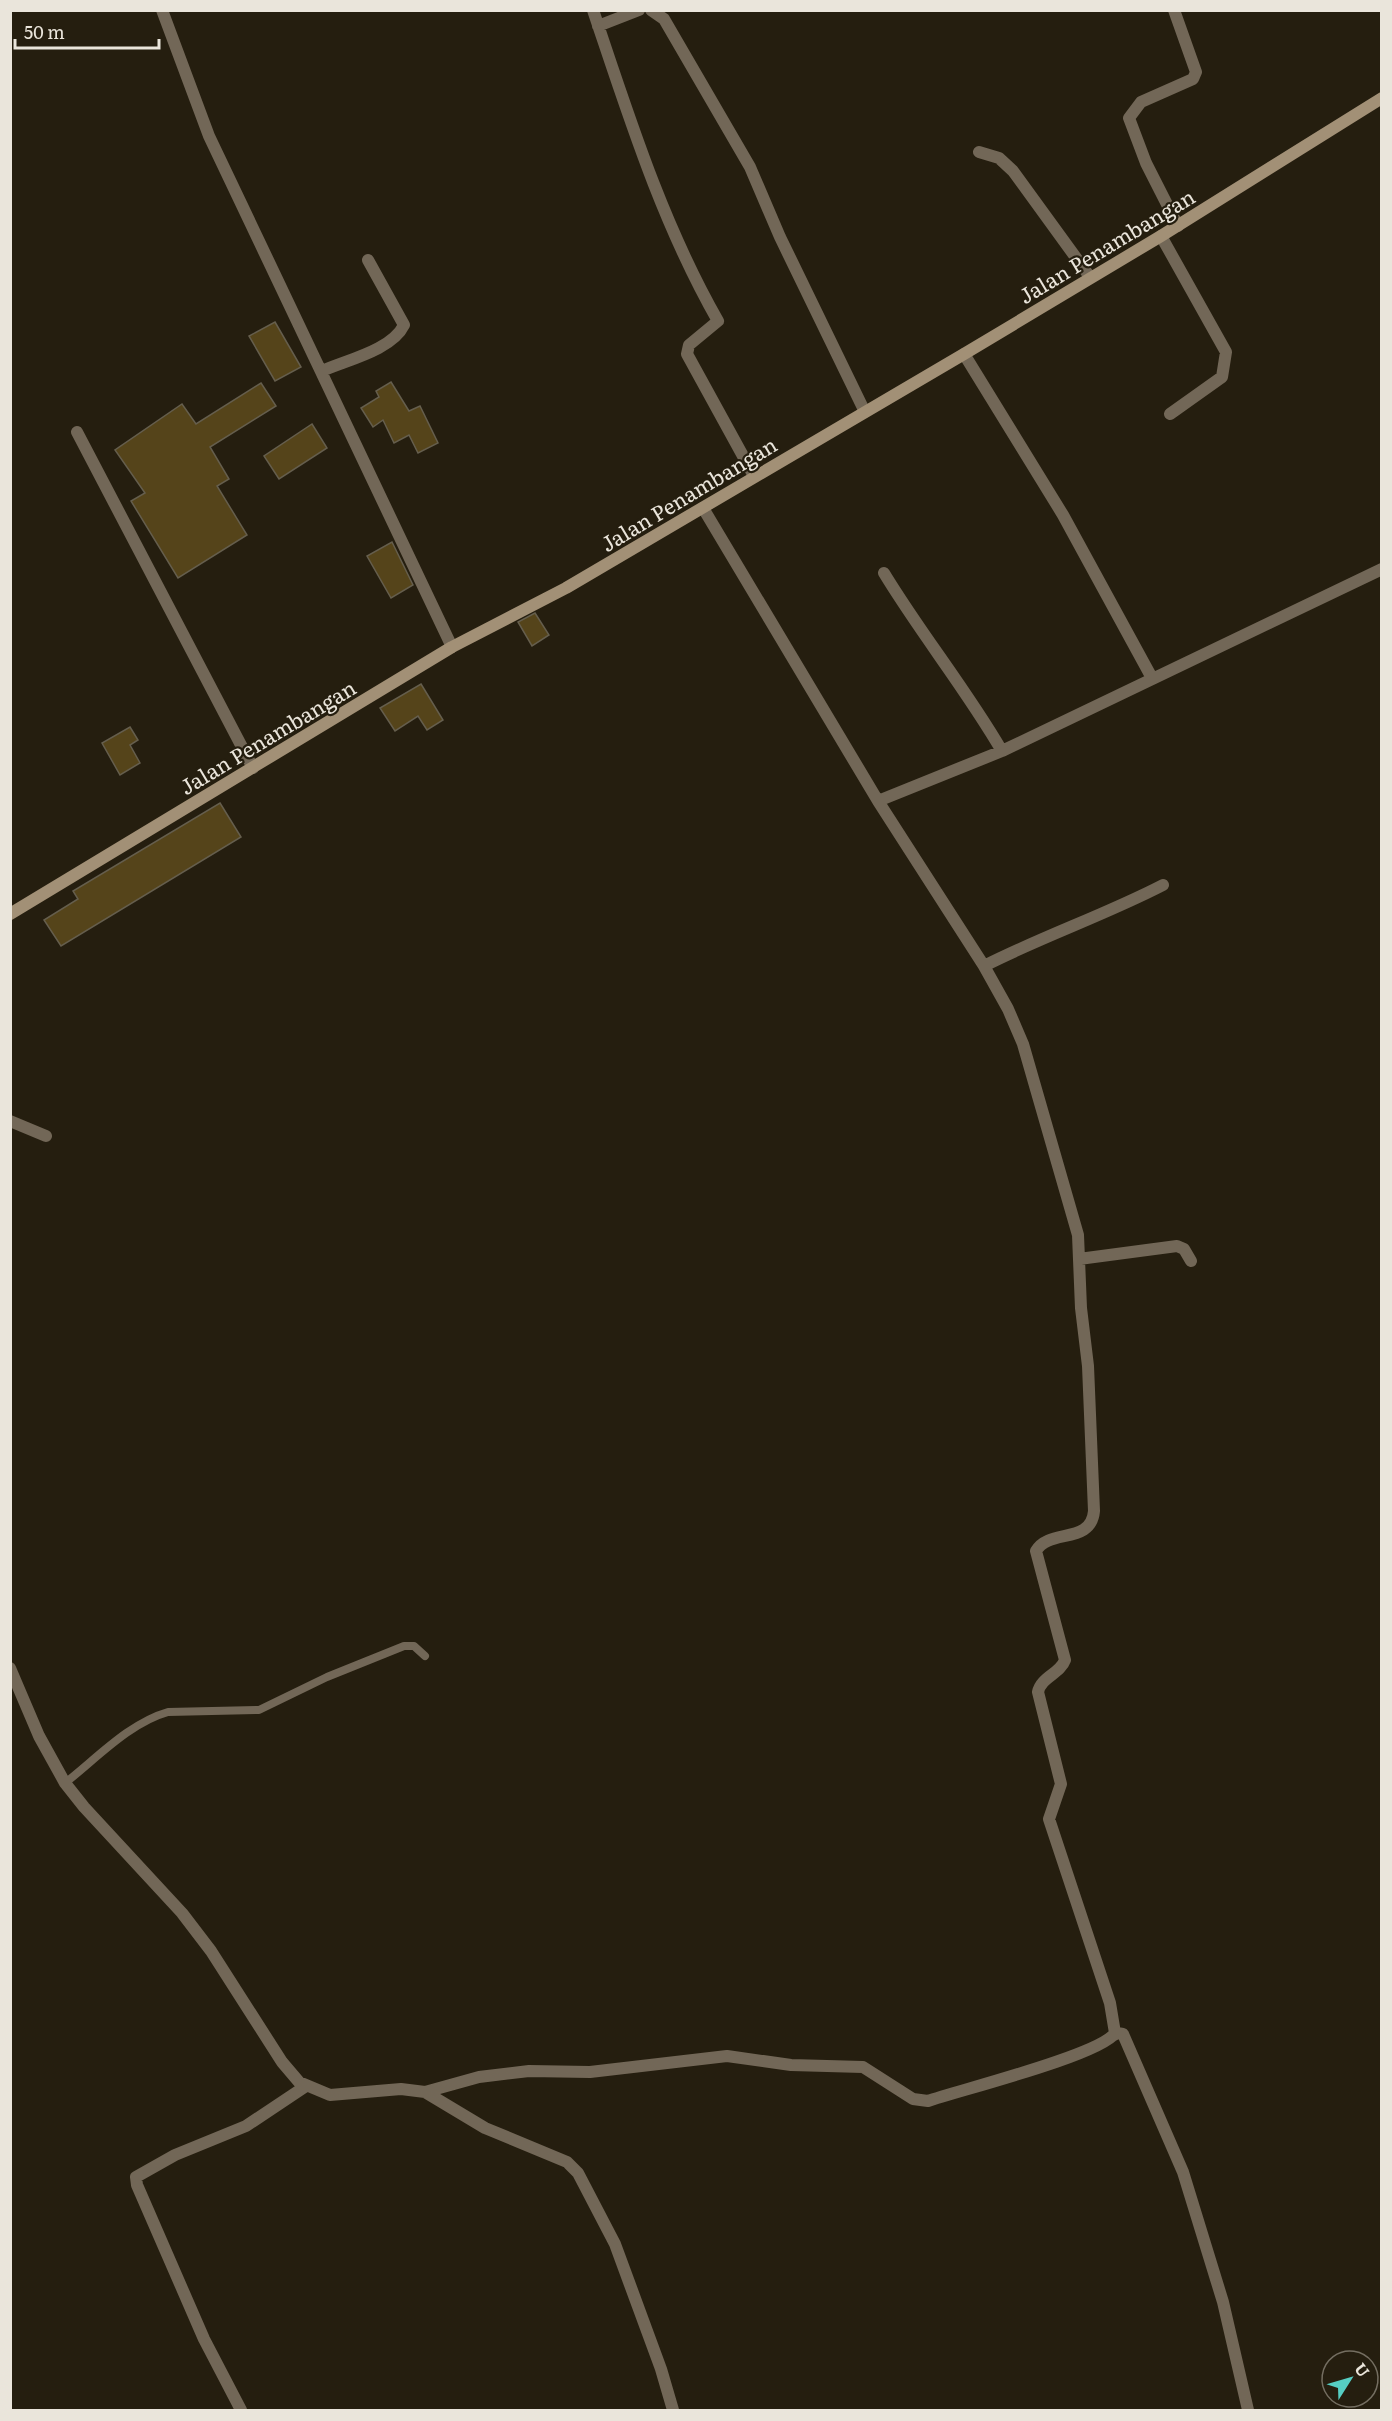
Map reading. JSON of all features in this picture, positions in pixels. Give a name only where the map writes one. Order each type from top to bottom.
[{"type":"street","points":[[162,10],[209,136],[452,647]]},
{"type":"street","points":[[593,10],[630,125],[666,217],[718,321],[689,345],[687,354],[754,476]]},
{"type":"street","points":[[598,26],[639,10]]},
{"type":"street","points":[[651,10],[664,19],[750,167],[780,237],[864,410]]},
{"type":"street","points":[[1174,10],[1196,72],[1193,79],[1141,102],[1129,118],[1146,163],[1178,225]]},
{"type":"street","name":"Jalan Penambangan","points":[[10,914],[452,647],[566,588],[864,410],[964,354],[1161,236],[1382,98]]},
{"type":"street","points":[[979,152],[999,158],[1013,171],[1090,277]]},
{"type":"street","points":[[1161,236],[1226,352],[1222,377],[1170,414]]},
{"type":"street","points":[[322,371],[386,345],[399,336],[404,325],[368,260]]},
{"type":"street","points":[[964,354],[1063,515],[1152,678]]},
{"type":"street","points":[[77,432],[253,768]]},
{"type":"street","points":[[703,508],[878,801],[984,966],[1008,1009],[1023,1044],[1073,1214],[1078,1235],[1081,1308],[1088,1366],[1093,1520],[1088,1528],[1048,1542],[1036,1551],[1065,1660],[1061,1668],[1041,1683],[1038,1692],[1061,1784],[1049,1819],[1110,2003],[1114,2035]]},
{"type":"street","points":[[878,801],[1002,751],[1382,569]]},
{"type":"street","points":[[884,573],[914,622],[973,702],[1002,751]]},
{"type":"street","points":[[984,966],[1043,938],[1114,910],[1163,885]]},
{"type":"street","points":[[10,1121],[46,1136]]},
{"type":"street","points":[[1079,1259],[1177,1246],[1184,1249],[1191,1261]]},
{"type":"street","points":[[10,1668],[39,1736],[66,1783],[84,1807],[182,1913],[210,1951],[282,2062],[299,2082],[330,2095],[401,2089],[425,2092],[479,2077],[529,2071],[590,2072],[727,2056],[791,2066],[863,2067],[913,2099],[928,2101],[1066,2058],[1094,2048],[1117,2033],[1123,2034],[1183,2172],[1223,2302],[1248,2410]]},
{"type":"street","points":[[241,2410],[204,2339],[137,2185],[136,2177],[175,2155],[246,2126],[306,2086]]},
{"type":"street","points":[[425,2092],[485,2128],[567,2162],[578,2173],[615,2244],[661,2369],[673,2410]]},
{"type":"lane","points":[[66,1783],[139,1724],[158,1715],[168,1712],[259,1710],[327,1677],[404,1646],[414,1646],[425,1656]]},
{"type":"building","points":[[275,322],[301,367],[275,381],[249,336]]},
{"type":"building","points":[[391,382],[409,411],[420,406],[438,443],[418,453],[409,435],[394,443],[383,420],[373,427],[361,408],[379,397],[376,391]]},
{"type":"building","points":[[261,383],[276,406],[210,447],[229,479],[217,486],[247,535],[178,578],[131,501],[145,493],[115,450],[182,404],[196,424]]},
{"type":"building","points":[[312,424],[327,448],[279,479],[264,456]]},
{"type":"building","points":[[392,542],[413,585],[391,598],[367,556]]},
{"type":"building","points":[[535,613],[549,635],[532,646],[518,622]]},
{"type":"building","points":[[421,684],[443,720],[427,730],[418,716],[395,731],[380,708]]},
{"type":"building","points":[[130,727],[138,740],[130,745],[140,763],[120,775],[102,743]]},
{"type":"building","points":[[220,803],[241,837],[61,946],[44,920],[78,899],[73,891]]}]
